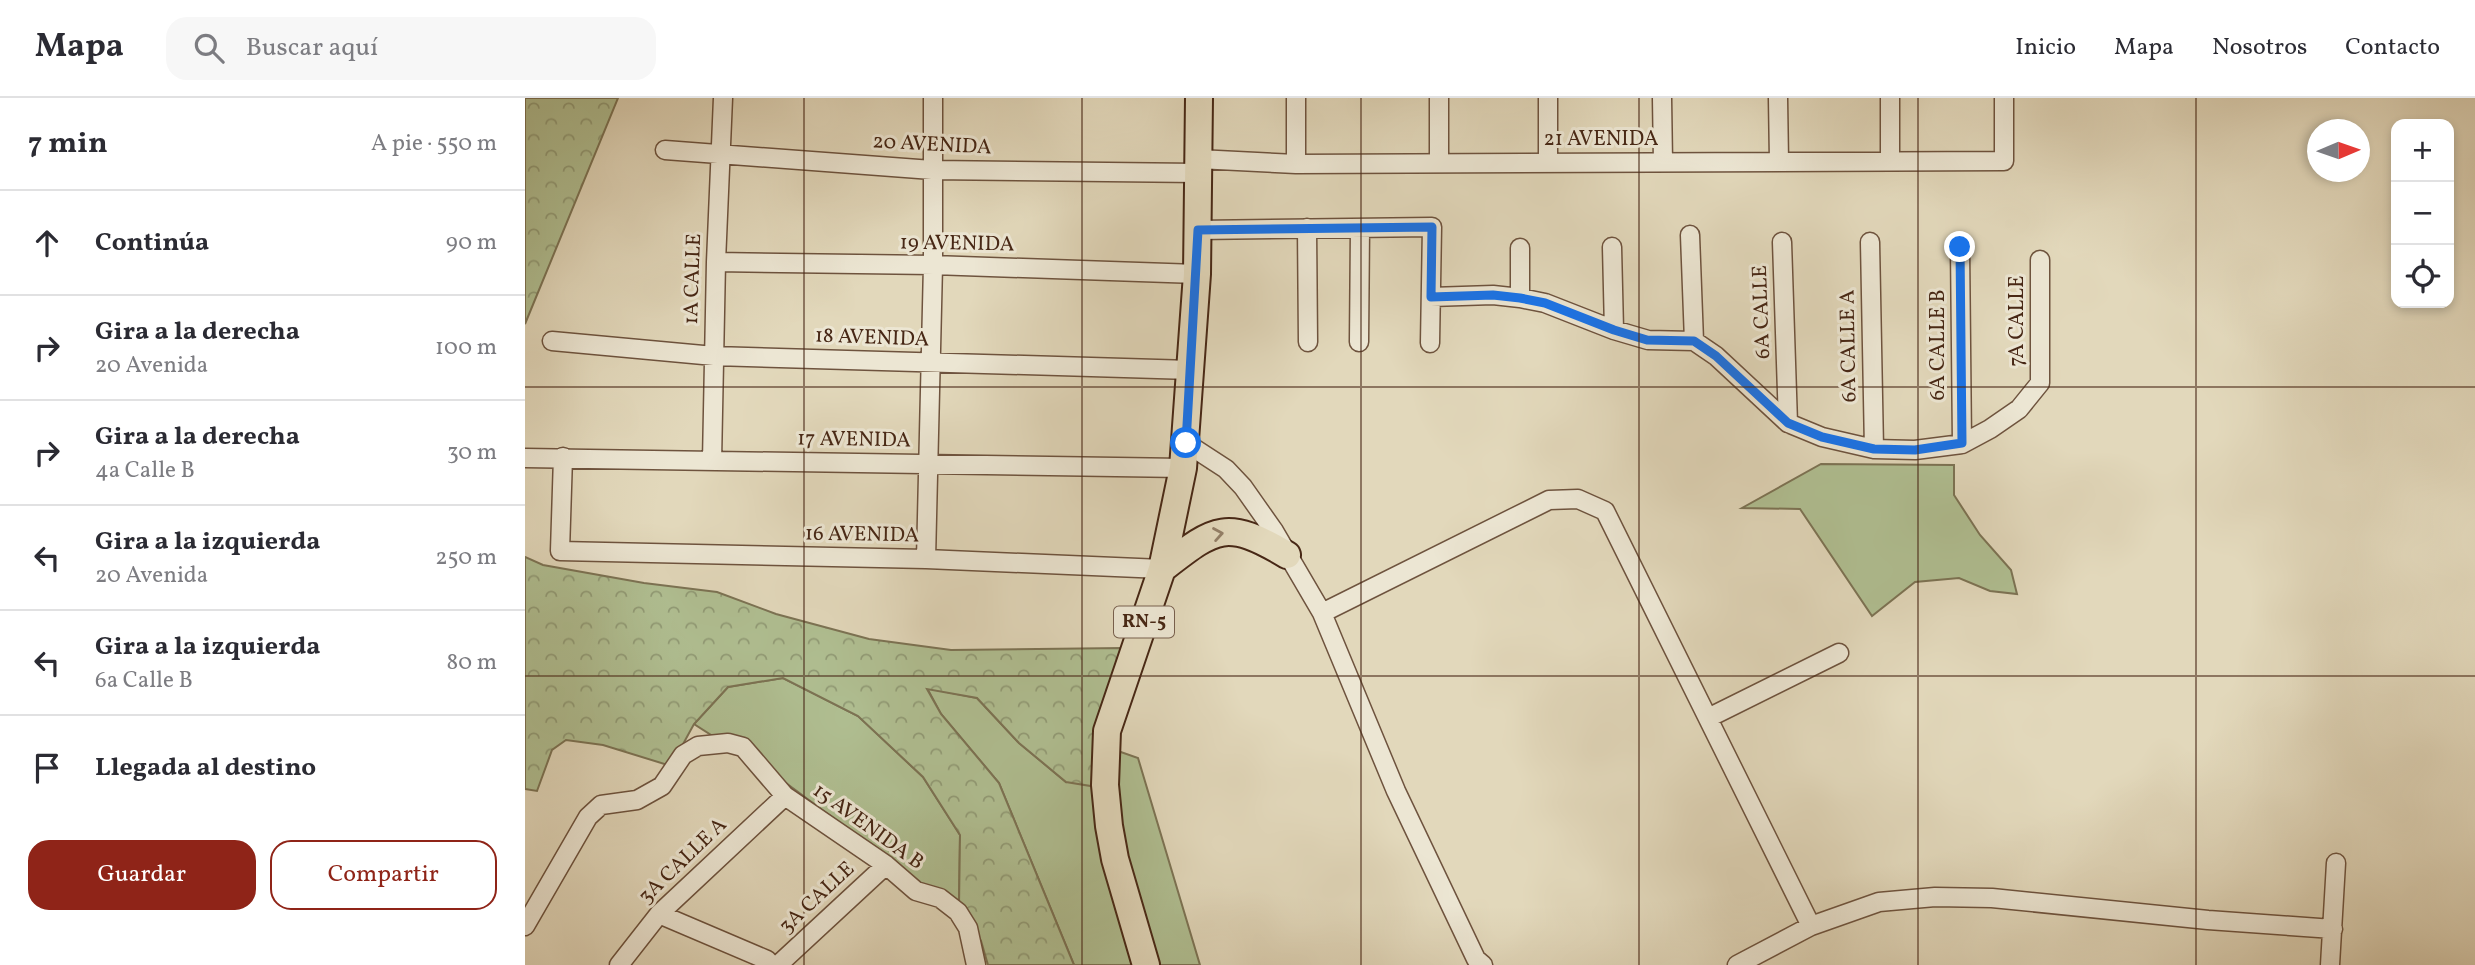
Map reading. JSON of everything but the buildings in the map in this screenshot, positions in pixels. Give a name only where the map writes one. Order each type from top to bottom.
[{"type":"main road","name":"RN-5","points":[[1146,965],[1115,859],[1105,785],[1107,731],[1161,569],[1185,456],[1197,274],[1199,98]]},
{"type":"main road","points":[[1161,569],[1206,536],[1222,531],[1245,533],[1287,555]]},
{"type":"street","name":"1A CALLE","points":[[712,461],[723,98]]},
{"type":"street","points":[[926,559],[933,265],[933,98]]},
{"type":"street","points":[[1296,98],[1296,164]]},
{"type":"street","points":[[1439,98],[1439,162]]},
{"type":"street","points":[[1548,98],[1548,162]]},
{"type":"street","points":[[1662,98],[1663,162]]},
{"type":"street","points":[[1779,98],[1779,161]]},
{"type":"street","points":[[1890,98],[1890,161]]},
{"type":"street","name":"21 AVENIDA","points":[[1198,166],[1439,162],[2004,161],[2004,98]]},
{"type":"street","name":"20 AVENIDA","points":[[664,150],[932,170],[1198,166]]},
{"type":"street","points":[[1198,230],[1432,227],[1430,344]]},
{"type":"street","points":[[1307,228],[1308,342]]},
{"type":"street","points":[[1359,342],[1360,229]]},
{"type":"street","points":[[1690,235],[1694,341]]},
{"type":"street","name":"6A CALLE","points":[[1782,242],[1788,423]]},
{"type":"street","name":"6A CALLE A","points":[[1870,242],[1874,449]]},
{"type":"street","points":[[1612,247],[1614,330]]},
{"type":"street","name":"6A CALLE B","points":[[1960,247],[1962,443]]},
{"type":"street","points":[[1520,248],[1520,298]]},
{"type":"street","name":"7A CALLE","points":[[1962,443],[1990,429],[2019,409],[2040,383],[2040,260]]},
{"type":"street","name":"19 AVENIDA","points":[[716,262],[933,265],[1197,274]]},
{"type":"street","points":[[1431,297],[1493,295],[1520,298],[1545,303],[1647,340],[1694,341],[1716,356],[1788,423],[1822,437],[1874,449],[1915,450],[1962,443]]},
{"type":"street","name":"18 AVENIDA","points":[[552,341],[714,356],[1191,370]]},
{"type":"street","points":[[1185,456],[1226,470],[1243,487],[1274,531],[1322,613],[1396,791],[1476,959],[1483,965]]},
{"type":"street","name":"17 AVENIDA","points":[[525,458],[928,464],[1185,456]]},
{"type":"street","name":"16 AVENIDA","points":[[563,457],[560,551],[926,559],[1161,569]]},
{"type":"street","points":[[1322,613],[1549,500],[1578,499],[1605,511],[1811,926]]},
{"type":"street","points":[[1708,718],[1839,653]]},
{"type":"street","name":"15 AVENIDA B","points":[[530,908],[588,817],[601,805],[636,800],[662,786],[683,755],[698,746],[728,743],[743,747],[785,796],[886,865],[916,891],[940,898],[958,912],[968,928],[976,965]]},
{"type":"street","name":"3A CALLE A","points":[[619,965],[659,914],[785,796]]},
{"type":"street","points":[[2330,965],[2336,863]]},
{"type":"street","name":"3A CALLE","points":[[778,965],[886,865]]},
{"type":"street","points":[[1737,965],[1811,926],[1879,902],[1935,897],[1992,898],[2208,920],[2333,929]]},
{"type":"street","points":[[525,926],[530,908]]},
{"type":"street","points":[[659,914],[767,960],[770,965]]},
{"type":"green space","points":[[525,98],[618,98],[525,324]]},
{"type":"green space","points":[[1821,464],[1954,465],[1954,495],[1980,535],[2011,570],[2017,594],[1990,591],[1959,578],[1915,582],[1872,616],[1800,509],[1742,508]]},
{"type":"green space","points":[[525,557],[543,565],[644,583],[717,592],[776,614],[869,639],[951,650],[1122,648],[1097,787],[1066,782],[1019,743],[977,698],[927,689],[941,714],[999,783],[1074,965],[988,965],[981,941],[959,906],[960,835],[923,777],[858,716],[783,678],[728,687],[694,724],[671,766],[603,745],[566,740],[552,750],[537,791],[525,789]]},
{"type":"green space","points":[[783,678],[858,716],[923,777],[960,835],[959,906],[922,884],[786,783],[694,724],[728,687]]},
{"type":"green space","points":[[927,688],[977,698],[1019,743],[1066,782],[1098,744],[1138,758],[1200,965],[1074,965],[999,783],[941,714]]},
{"type":"route","points":[[1186,443],[1198,230],[1432,227],[1431,297],[1493,295],[1520,298],[1545,303],[1647,340],[1694,341],[1716,356],[1788,423],[1822,437],[1874,449],[1915,450],[1962,443],[1960,247]]}]
